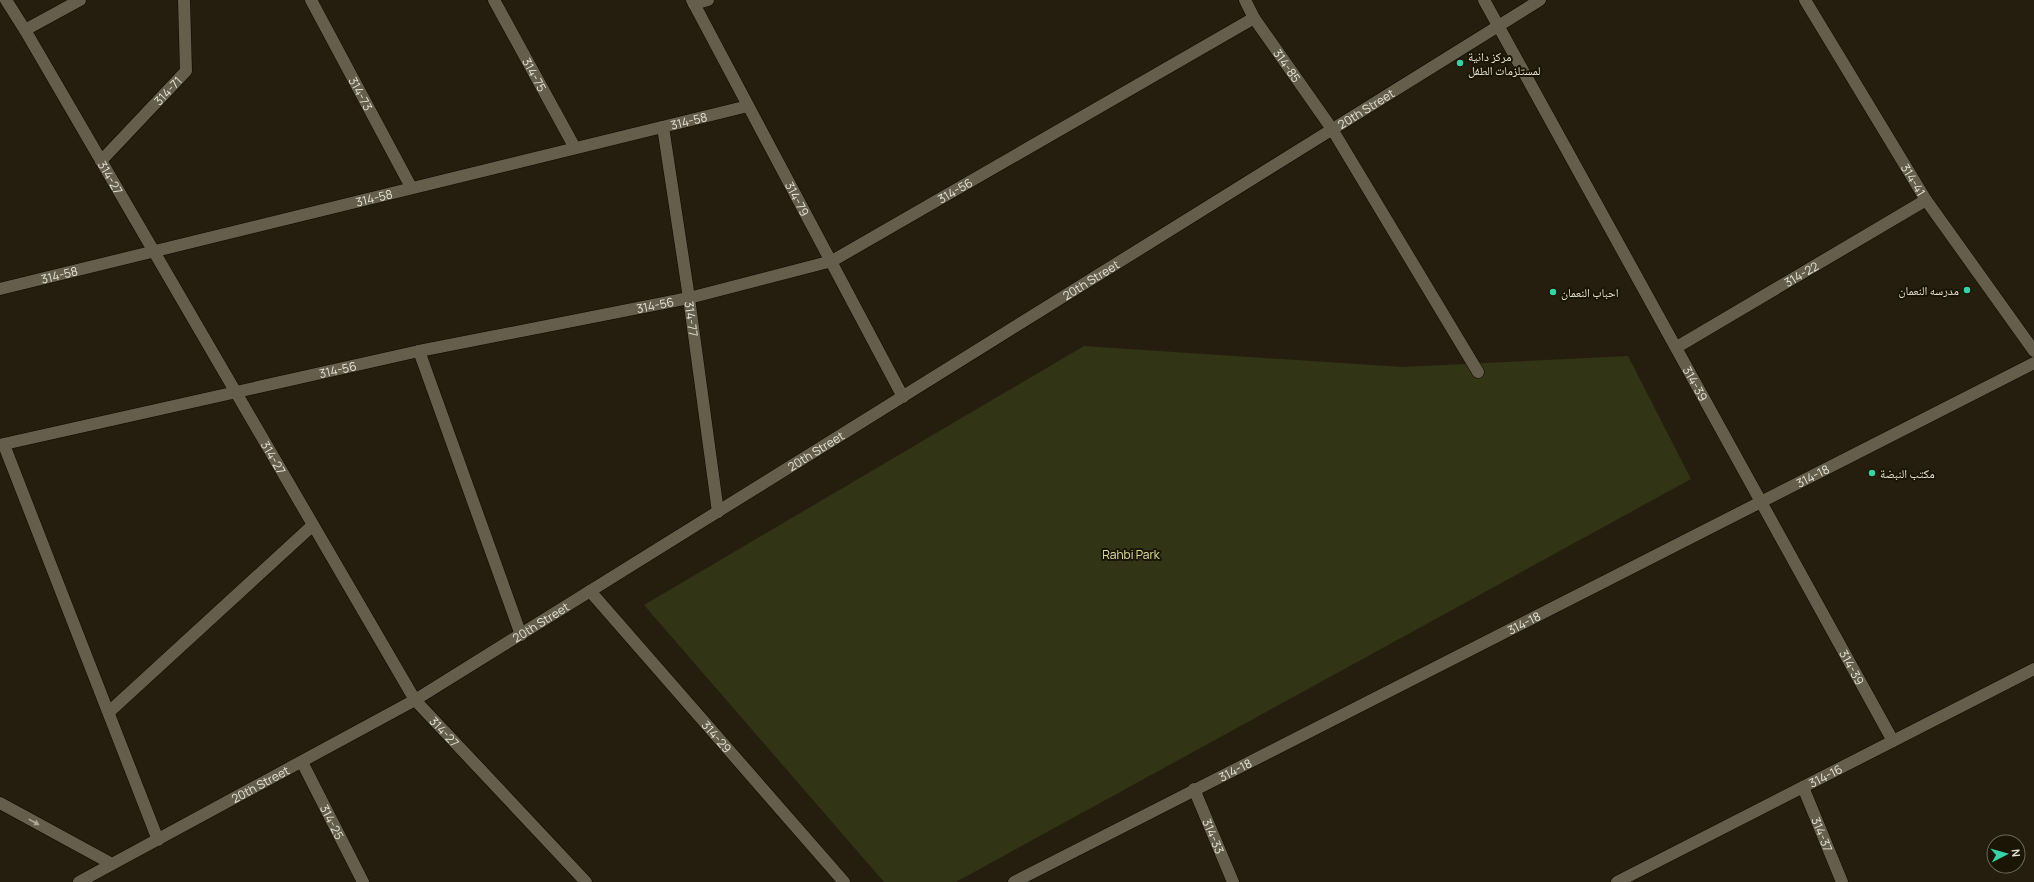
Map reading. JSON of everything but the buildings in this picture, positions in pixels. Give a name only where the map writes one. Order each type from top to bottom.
[{"type":"street","name":"314-27","points":[[6,0],[25,30],[415,700],[586,882]]},
{"type":"street","points":[[25,30],[80,0]]},
{"type":"street","name":"314-71","points":[[101,161],[186,71],[184,0]]},
{"type":"street","name":"314-73","points":[[311,0],[411,187]]},
{"type":"street","name":"314-75","points":[[494,0],[575,148]]},
{"type":"street","points":[[693,2],[708,0]]},
{"type":"street","name":"314-85","points":[[1245,0],[1254,18],[1332,129],[1478,372]]},
{"type":"street","name":"314-39","points":[[1484,0],[1500,25],[1893,741]]},
{"type":"street","name":"20th Street","points":[[79,882],[415,700],[1540,0]]},
{"type":"street","name":"314-41","points":[[1805,0],[1926,200],[2034,351]]},
{"type":"street","name":"314-79","points":[[693,2],[903,397]]},
{"type":"street","name":"314-56","points":[[2,445],[419,352],[689,298],[832,261],[1254,18]]},
{"type":"street","name":"314-58","points":[[0,289],[411,187],[748,106]]},
{"type":"street","name":"314-77","points":[[663,127],[689,298],[718,512]]},
{"type":"street","name":"314-22","points":[[1677,347],[1926,200]]},
{"type":"street","points":[[419,352],[521,635]]},
{"type":"street","name":"314-18","points":[[1014,882],[1194,789],[2034,363]]},
{"type":"street","points":[[2,445],[109,712],[158,840]]},
{"type":"street","points":[[109,712],[313,525]]},
{"type":"street","name":"314-29","points":[[590,591],[844,882]]},
{"type":"street","name":"314-16","points":[[1617,882],[2034,669]]},
{"type":"street","name":"314-25","points":[[302,762],[364,882]]},
{"type":"street","name":"314-37","points":[[1803,787],[1842,882]]},
{"type":"street","name":"314-33","points":[[1194,789],[1233,882]]},
{"type":"street","points":[[0,803],[112,864]]},
{"type":"green space","name":"Rahbi Park","points":[[1084,346],[1402,367],[1628,356],[1691,479],[956,882],[884,882],[644,605]]},
{"type":"place","name":"مركز دانية لمستلزمات الطفل","points":[[1460,63]]},
{"type":"place","name":"مدرسه النعمان","points":[[1967,290]]},
{"type":"place","name":"احباب النعمان","points":[[1553,292]]},
{"type":"place","name":"مكتب النبضة","points":[[1872,473]]}]
